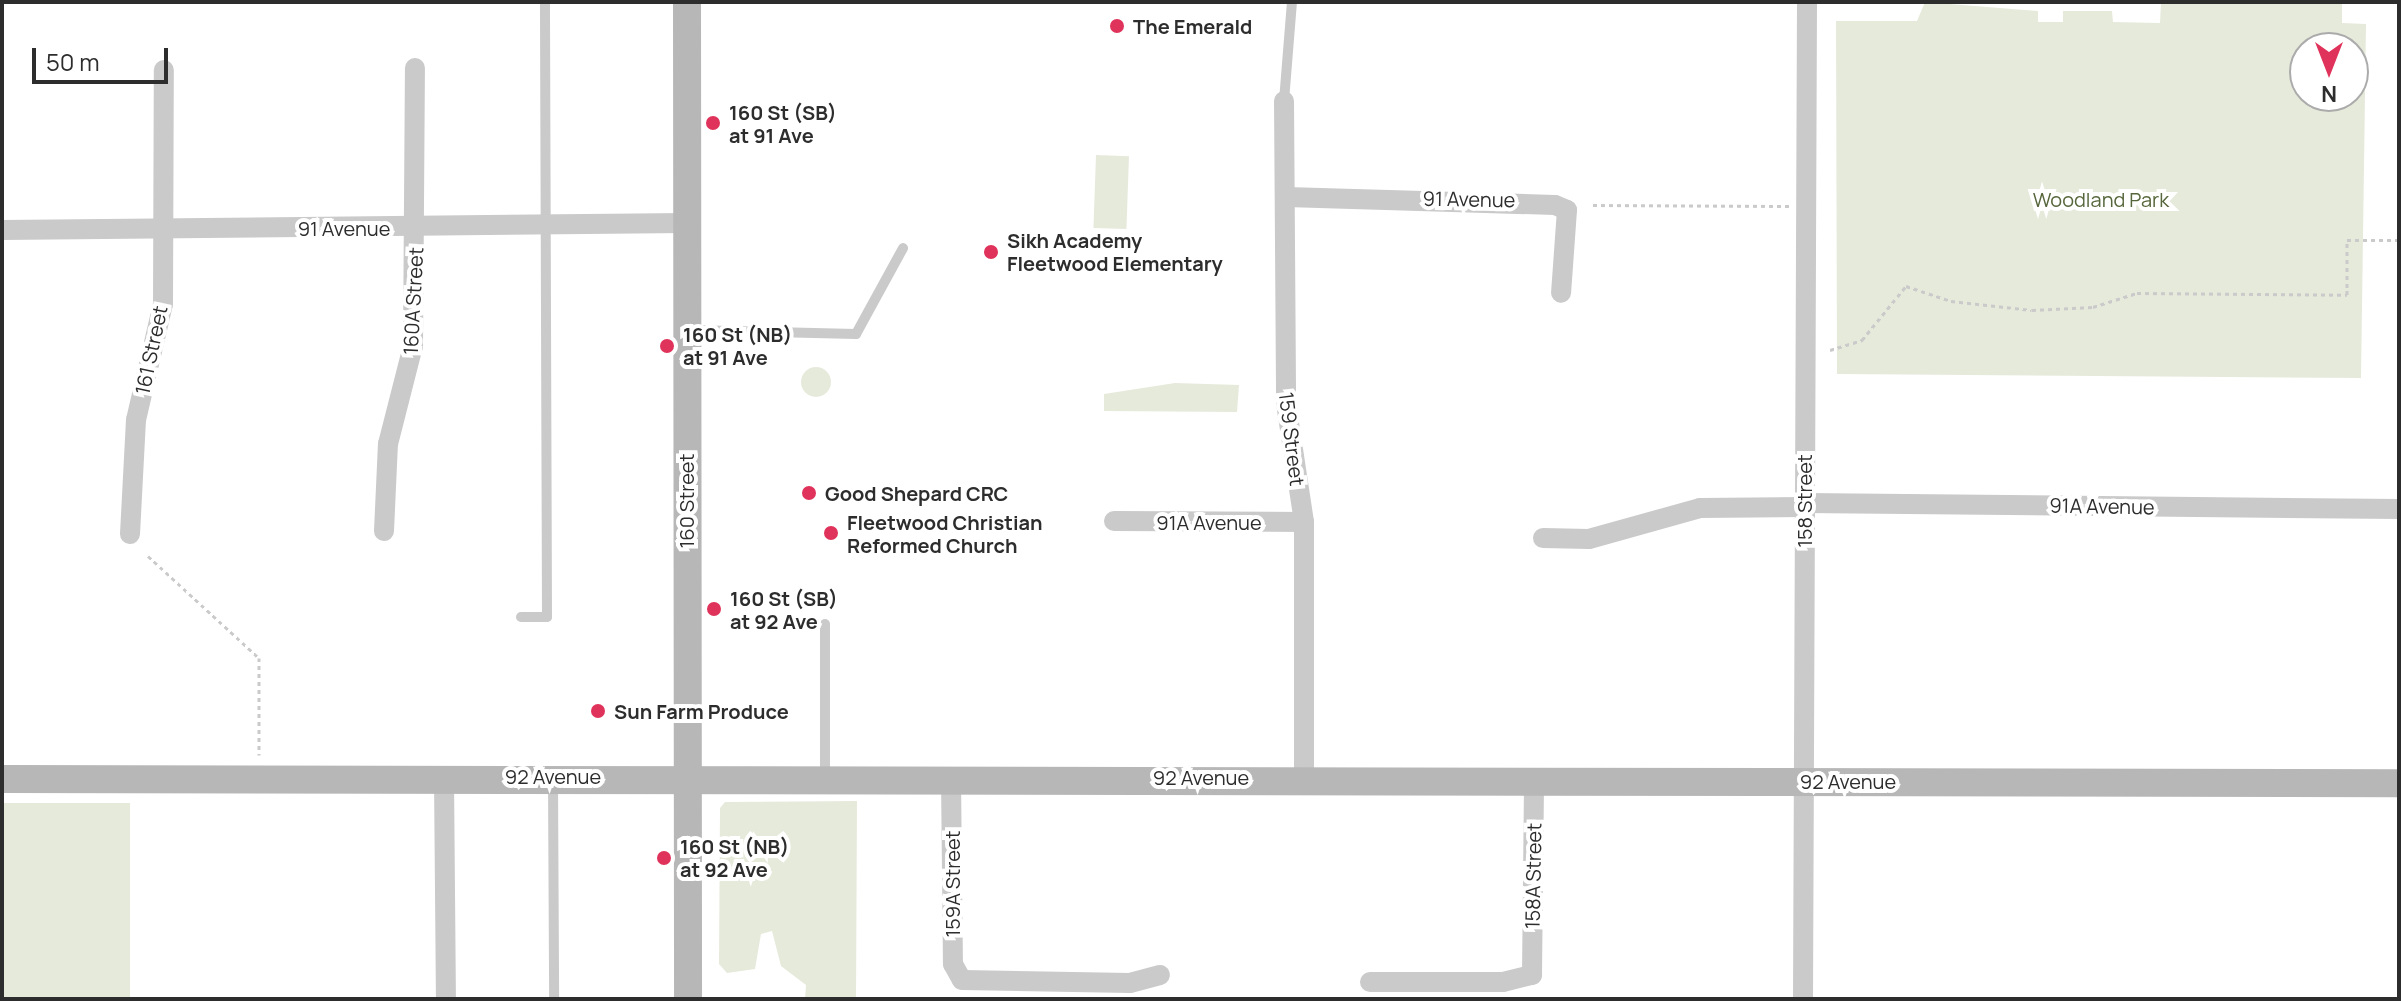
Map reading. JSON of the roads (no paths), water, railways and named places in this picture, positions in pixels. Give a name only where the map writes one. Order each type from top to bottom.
[{"type":"street","name":"160 Street","points":[[687,2],[688,999]]},
{"type":"street","name":"158 Street","points":[[1803,999],[1807,2]]},
{"type":"street","name":"160A Street","points":[[384,531],[388,444],[413,346],[417,227],[415,68]]},
{"type":"street","name":"161 Street","points":[[130,534],[136,420],[163,304],[164,70]]},
{"type":"street","name":"159 Street","points":[[1284,101],[1286,403],[1304,522],[1304,777]]},
{"type":"street","name":"91 Avenue","points":[[1286,197],[1555,205],[1567,210],[1561,293]]},
{"type":"street","name":"91 Avenue","points":[[2,230],[687,223]]},
{"type":"street","name":"91A Avenue","points":[[1543,538],[1589,539],[1700,508],[1804,505],[2399,509]]},
{"type":"street","name":"91A Avenue","points":[[1114,521],[1304,522]]},
{"type":"street","name":"92 Avenue","points":[[2,779],[825,776],[2399,783]]},
{"type":"street","points":[[444,777],[446,999]]},
{"type":"street","name":"159A Street","points":[[951,777],[953,964],[970,983],[1130,983],[1160,975]]},
{"type":"street","name":"158A Street","points":[[1370,982],[1503,982],[1532,975],[1534,778]]},
{"type":"lane","points":[[521,617],[547,617],[545,2]]},
{"type":"lane","points":[[1284,101],[1292,2]]},
{"type":"lane","points":[[687,330],[856,334],[903,248]]},
{"type":"lane","points":[[825,624],[825,776]]},
{"type":"lane","points":[[553,776],[554,999]]},
{"type":"place","name":"The Emerald","points":[[1117,26]]},
{"type":"place","name":"160 St (SB) at 91 Ave","points":[[713,123]]},
{"type":"place","name":"Sikh Academy Fleetwood Elementary","points":[[991,252]]},
{"type":"place","name":"160 St (NB) at 91 Ave","points":[[667,346]]},
{"type":"place","name":"Good Shepard CRC","points":[[809,493]]},
{"type":"place","name":"Fleetwood Christian Reformed Church","points":[[831,533]]},
{"type":"place","name":"160 St (SB) at 92 Ave","points":[[714,609]]},
{"type":"place","name":"Sun Farm Produce","points":[[598,711]]},
{"type":"place","name":"160 St (NB) at 92 Ave","points":[[664,858]]},
{"type":"park label","name":"Woodland Park","points":[[2101,199]]}]
